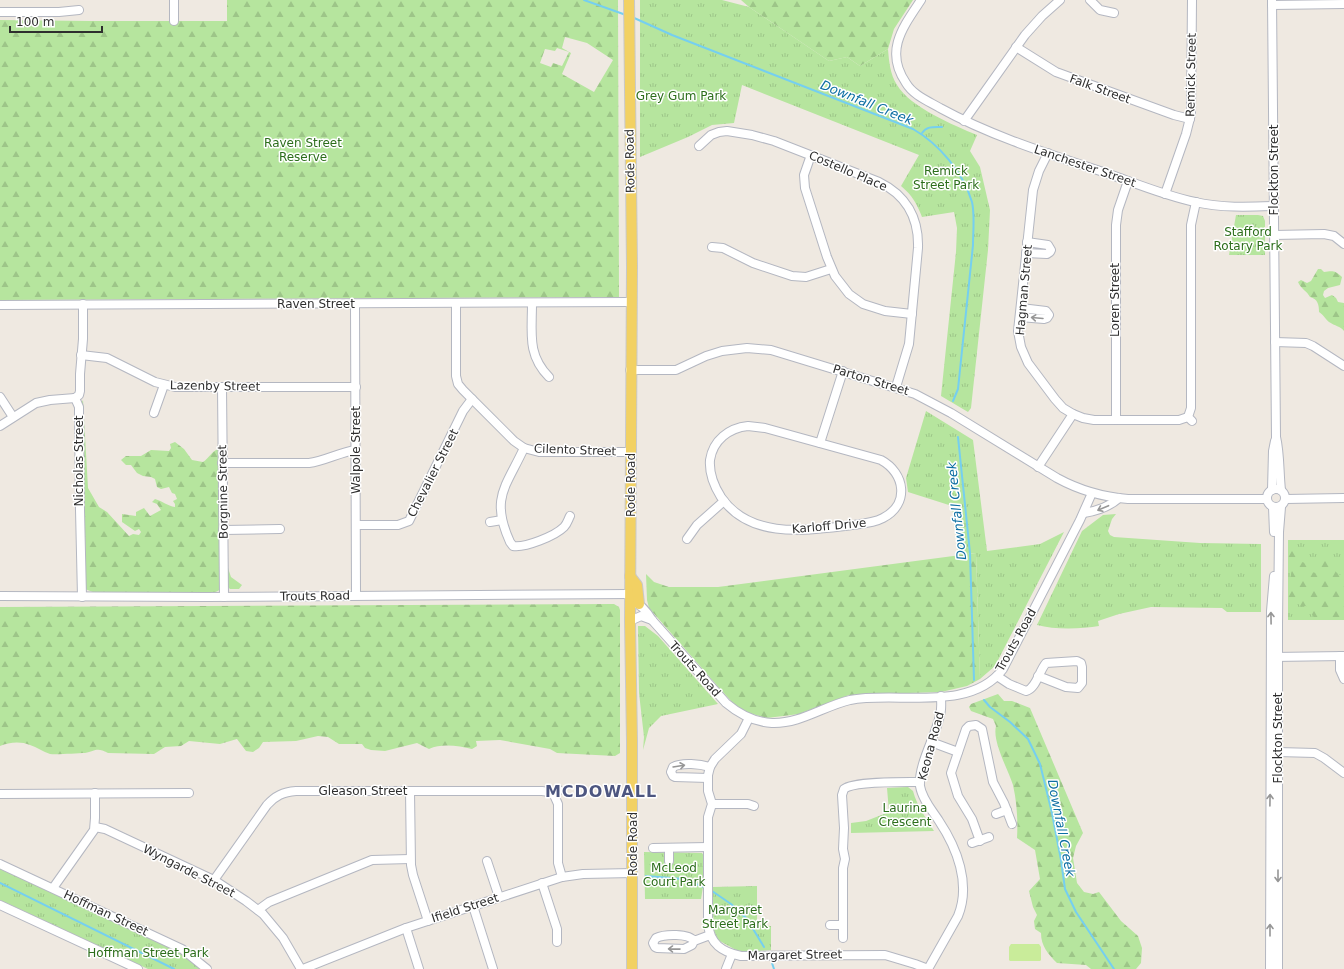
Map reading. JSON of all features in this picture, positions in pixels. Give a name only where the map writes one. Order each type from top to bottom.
[{"type":"main road","name":"Rode Road","points":[[629,5],[631,302],[630,576],[637,585],[630,621],[633,873],[632,969]]},
{"type":"street","points":[[174,0],[174,21]]},
{"type":"street","name":"Lanchester Street","points":[[921,0],[901,31],[897,46],[897,59],[905,82],[924,98],[964,121],[1048,153],[1165,194],[1196,202],[1226,206],[1274,206]]},
{"type":"street","points":[[964,121],[1016,47],[1034,25],[1060,0]]},
{"type":"street","points":[[1090,0],[1100,10],[1114,13]]},
{"type":"street","name":"Remick Street","points":[[1165,194],[1186,134],[1192,110],[1192,0]]},
{"type":"street","points":[[1272,3],[1344,4]]},
{"type":"street","name":"Flockton Street","points":[[1272,3],[1276,437],[1279,450],[1279,477],[1281,490]]},
{"type":"street","points":[[0,12],[59,12],[79,10]]},
{"type":"street","name":"Falk Street","points":[[1016,47],[1048,69],[1174,115],[1190,119]]},
{"type":"street","name":"Costello Place","points":[[699,146],[716,133],[727,131],[763,137],[887,186],[900,196],[909,208],[915,221],[918,239],[912,314],[907,352],[896,387]]},
{"type":"street","name":"Hagman Street","points":[[1048,153],[1039,171],[1033,190],[1018,331],[1019,341],[1025,357],[1054,399],[1063,408],[1083,418],[1094,420],[1190,419],[1191,225],[1196,202]]},
{"type":"street","points":[[811,155],[804,175],[805,188],[831,269],[843,288],[863,304],[885,310],[912,314]]},
{"type":"street","name":"Loren Street","points":[[1116,420],[1116,226],[1118,210],[1128,181]]},
{"type":"street","points":[[1274,235],[1324,234],[1334,236],[1344,244]]},
{"type":"street","points":[[1026,253],[1047,254],[1051,250],[1048,245],[1027,242]]},
{"type":"street","points":[[712,247],[723,248],[753,263],[792,276],[806,277],[831,269]]},
{"type":"street","name":"Raven Street","points":[[0,305],[631,302]]},
{"type":"street","points":[[532,303],[534,354],[538,364],[549,377]]},
{"type":"street","name":"Nicholas Street","points":[[82,597],[79,407],[75,398],[79,395],[80,391],[83,339],[83,304]]},
{"type":"street","name":"Walpole Street","points":[[355,304],[356,595]]},
{"type":"street","name":"Cilento Street","points":[[456,304],[456,376],[461,388],[514,441],[524,448],[544,452],[631,452]]},
{"type":"street","points":[[1020,317],[1045,319],[1049,315],[1046,311],[1021,308]]},
{"type":"street","points":[[1275,342],[1306,343],[1344,366]]},
{"type":"street","name":"Parton Street","points":[[630,370],[676,370],[714,354],[730,350],[751,348],[780,352],[916,394],[941,407],[1038,467],[1065,482],[1092,493]]},
{"type":"street","name":"Lazenby Street","points":[[82,355],[107,358],[150,380],[164,385],[180,387],[356,387]]},
{"type":"street","points":[[820,443],[843,371]]},
{"type":"street","points":[[154,413],[164,385]]},
{"type":"street","name":"Borgnine Street","points":[[222,387],[224,597]]},
{"type":"street","points":[[0,397],[13,417]]},
{"type":"street","points":[[0,426],[31,406],[43,401],[75,398]]},
{"type":"street","name":"Chevalier Street","points":[[356,525],[398,525],[409,521],[463,411],[472,399]]},
{"type":"street","points":[[1038,467],[1066,427],[1073,414]]},
{"type":"street","name":"Karloff Drive","points":[[742,426],[758,427],[820,443],[875,458],[891,466],[898,476],[901,486],[901,495],[894,510],[885,518],[874,522],[795,531],[770,528],[751,522],[737,513],[724,501],[712,477],[710,459],[718,441],[731,430],[742,426]]},
{"type":"street","name":"Flockton Street","points":[[1272,490],[1273,451],[1276,437]]},
{"type":"street","points":[[524,448],[501,496],[500,508],[502,520],[510,542],[513,546],[518,546],[544,539],[564,527],[570,516]]},
{"type":"street","points":[[222,463],[309,463],[320,461],[341,452],[356,450]]},
{"type":"street","points":[[1272,490],[1281,490],[1286,498],[1284,503],[1277,507],[1269,504],[1267,499],[1268,494],[1272,490]]},
{"type":"street","points":[[1092,493],[1119,498],[1267,499]]},
{"type":"street","name":"Trouts Road","points":[[0,596],[224,597],[356,595],[633,600],[647,612],[652,620],[726,703],[749,718],[763,722],[784,722],[797,719],[841,702],[856,699],[941,696],[973,690],[984,685],[997,676],[1006,664],[1084,513],[1092,493]]},
{"type":"street","points":[[1084,513],[1094,511],[1113,503],[1119,498]]},
{"type":"street","points":[[1286,498],[1344,498]]},
{"type":"street","points":[[687,539],[697,525],[724,501]]},
{"type":"street","name":"Flockton Street","points":[[1270,969],[1274,657],[1279,532],[1277,507]]},
{"type":"street","points":[[490,522],[502,520]]},
{"type":"street","points":[[223,530],[280,529]]},
{"type":"street","points":[[630,621],[641,616],[652,620]]},
{"type":"street","points":[[1274,657],[1342,656],[1340,670],[1344,679]]},
{"type":"street","name":"Flockton Street","points":[[1274,657],[1278,752],[1278,969]]},
{"type":"street","points":[[997,676],[1009,684],[1026,691],[1031,689],[1038,676],[1045,664],[1047,663],[1077,661],[1082,665],[1082,683],[1078,688],[1066,687],[1038,676]]},
{"type":"street","name":"Keona Road","points":[[928,969],[958,916],[962,903],[963,884],[959,862],[954,847],[948,834],[926,801],[920,782],[923,767],[940,715],[941,696]]},
{"type":"street","points":[[694,941],[710,935],[708,924],[708,847],[709,814],[712,804],[708,794],[708,778],[710,767],[741,734],[749,718]]},
{"type":"street","points":[[990,838],[976,842],[972,819],[958,796],[952,778],[952,770],[967,727],[973,724],[980,727],[984,734],[993,782],[1007,810],[1012,824]]},
{"type":"street","points":[[931,742],[958,752]]},
{"type":"street","points":[[1278,752],[1315,753],[1344,772]]},
{"type":"street","points":[[708,778],[675,777],[671,772],[673,767],[678,765],[700,764],[710,767]]},
{"type":"street","points":[[843,938],[843,868],[845,859],[843,849],[844,828],[842,795],[844,789],[848,786],[874,783],[920,782]]},
{"type":"street","name":"Gleason Street","points":[[214,880],[267,805],[280,794],[296,791],[556,792],[558,804],[558,863],[562,877]]},
{"type":"street","points":[[410,791],[410,859],[412,875],[428,920]]},
{"type":"street","points":[[0,794],[189,793]]},
{"type":"street","points":[[53,888],[90,838],[95,827],[95,794]]},
{"type":"street","points":[[712,804],[754,803],[754,815]]},
{"type":"street","points":[[996,814],[1007,810]]},
{"type":"street","name":"Wyngarde Street","points":[[95,827],[105,829],[214,880],[227,888],[258,910],[283,938],[302,969]]},
{"type":"street","points":[[653,848],[708,847]]},
{"type":"street","points":[[669,848],[669,861]]},
{"type":"street","points":[[258,910],[269,902],[372,860],[410,859]]},
{"type":"street","points":[[487,861],[499,897]]},
{"type":"street","name":"Hoffman Street","points":[[0,864],[182,949],[207,969]]},
{"type":"street","name":"Ifield Street","points":[[302,969],[428,920],[562,877],[583,874],[633,873]]},
{"type":"street","points":[[542,883],[558,929],[558,942]]},
{"type":"street","points":[[0,904],[138,969]]},
{"type":"street","points":[[473,906],[493,969]]},
{"type":"street","points":[[830,925],[843,925]]},
{"type":"street","points":[[406,928],[419,969]]},
{"type":"street","name":"Margaret Street","points":[[710,935],[717,945],[732,954],[745,956],[885,955],[928,969]]},
{"type":"street","points":[[726,969],[732,954]]},
{"type":"green space","name":"Raven Street Reserve","points":[[227,0],[618,0],[619,297],[0,300],[0,20],[227,21]],"holes":[[[565,37],[587,43],[613,60],[594,92],[562,74],[571,53],[562,48]],[[557,48],[569,52],[562,66],[553,63],[551,67],[540,63],[545,49],[555,51]]]},
{"type":"green space","name":"Remick Street Park","points":[[640,0],[722,0],[749,7],[829,61],[847,57],[860,66],[888,49],[891,72],[897,85],[903,93],[922,108],[977,135],[970,151],[980,167],[990,210],[988,250],[971,408],[968,412],[941,396],[956,252],[957,228],[954,212],[922,217],[914,200],[901,186],[919,155],[742,85],[734,123],[712,125],[688,137],[640,157]]},
{"type":"green space","points":[[741,0],[913,0],[894,29],[888,49],[860,66],[847,57],[829,61]]},
{"type":"green space","name":"Stafford Rotary Park","points":[[1236,215],[1263,216],[1265,221],[1265,255],[1229,255]]},
{"type":"green space","points":[[1318,269],[1321,269],[1324,272],[1335,272],[1342,277],[1340,285],[1328,288],[1324,291],[1323,295],[1325,298],[1332,295],[1338,302],[1344,303],[1344,331],[1329,322],[1319,312],[1316,301],[1310,297],[1298,282],[1301,280],[1307,283],[1311,281]]},
{"type":"green space","points":[[83,400],[88,488],[99,507],[107,512],[129,536],[133,534],[139,535],[141,532],[139,529],[135,531],[122,522],[122,514],[136,516],[136,512],[144,508],[150,516],[161,510],[157,504],[152,502],[155,499],[175,507],[173,501],[177,499],[169,487],[161,489],[157,487],[155,479],[137,473],[131,465],[126,465],[121,460],[126,456],[141,456],[151,450],[169,451],[171,448],[170,444],[175,442],[184,449],[192,460],[203,462],[218,449],[221,567],[228,568],[231,577],[242,585],[239,589],[230,589],[227,586],[212,594],[98,594],[85,589]]},
{"type":"green space","points":[[926,411],[973,440],[987,551],[1040,544],[1064,532],[995,666],[980,679],[976,553],[958,555],[952,506],[908,492],[906,478]]},
{"type":"green space","points":[[1116,514],[1112,519],[1108,531],[1110,535],[1114,537],[1200,543],[1261,544],[1261,612],[1227,612],[1222,608],[1151,607],[1119,614],[1098,621],[1099,626],[1085,628],[1052,628],[1037,625],[1082,531],[1103,515]]},
{"type":"green space","points":[[1288,540],[1344,540],[1344,620],[1288,620]]},
{"type":"green space","points":[[1290,545],[1298,549],[1302,562],[1309,564],[1312,572],[1323,572],[1315,560],[1318,557],[1323,556],[1335,566],[1336,572],[1340,575],[1344,574],[1344,620],[1316,620],[1306,606],[1301,607],[1296,598],[1288,597],[1288,586],[1290,584],[1292,565],[1288,561],[1288,546]]},
{"type":"green space","points":[[976,553],[980,679],[967,686],[941,692],[849,695],[799,714],[767,718],[749,713],[735,705],[649,608],[647,600],[646,574],[654,582],[669,587],[718,587]]},
{"type":"green space","points":[[614,604],[619,607],[620,610],[620,753],[615,756],[557,753],[550,749],[500,740],[476,741],[477,746],[472,749],[456,746],[439,746],[429,749],[417,743],[385,751],[371,750],[365,748],[362,744],[339,744],[328,737],[318,736],[296,741],[263,742],[259,748],[253,752],[246,751],[237,739],[220,744],[189,741],[181,746],[165,747],[154,754],[108,753],[99,750],[85,753],[50,754],[23,743],[11,743],[0,746],[0,607]]},
{"type":"green space","points":[[638,626],[645,626],[658,636],[718,704],[661,716],[649,728],[643,750],[644,737],[639,693]]},
{"type":"green space","points":[[998,694],[1004,701],[1012,701],[1030,708],[1083,833],[1076,846],[1073,858],[1077,883],[1084,892],[1093,894],[1099,892],[1121,921],[1138,936],[1142,948],[1141,963],[1136,969],[1091,969],[1086,965],[1057,963],[1046,950],[1042,942],[1041,933],[1035,929],[1034,921],[1037,915],[1033,907],[1029,891],[1040,879],[1035,850],[1017,838],[1017,812],[1013,785],[998,747],[995,732],[996,726],[993,719],[971,711],[969,707],[971,704]]},
{"type":"green space","name":"Laurina Crescent","points":[[908,787],[913,791],[919,807],[934,831],[851,833],[851,823],[866,821],[889,812],[887,788]]},
{"type":"green space","name":"McLeod Court Park","points":[[644,852],[702,853],[704,856],[704,881],[701,899],[645,899]]},
{"type":"green space","name":"Hoffman Street Park","points":[[0,868],[187,955],[199,966],[199,969],[148,969],[0,900]]},
{"type":"green space","name":"Margaret Street Park","points":[[757,886],[757,925],[771,926],[771,950],[746,952],[736,950],[718,940],[714,931],[712,887]]},
{"type":"green space","points":[[1011,944],[1039,944],[1041,947],[1041,960],[1010,961],[1009,947]]},
{"type":"waterway","name":"Downfall Creek","points":[[584,0],[626,15]]},
{"type":"waterway","name":"Downfall Creek","points":[[632,17],[672,35],[913,129],[923,135],[949,160],[963,180],[968,191],[972,202],[974,218],[973,245],[958,389],[953,401]]},
{"type":"waterway","points":[[922,133],[928,128],[942,127]]},
{"type":"waterway","name":"Downfall Creek","points":[[958,437],[970,553],[974,680]]},
{"type":"waterway","name":"Downfall Creek","points":[[984,700],[990,707],[1010,722],[1028,739],[1040,764],[1052,813],[1065,889],[1076,912],[1114,969]]},
{"type":"waterway","points":[[646,876],[683,879],[704,887]]},
{"type":"waterway","points":[[0,883],[174,969]]},
{"type":"waterway","points":[[712,891],[731,904],[747,919],[764,947]]},
{"type":"waterway","points":[[772,963],[774,969]]},
{"type":"district","name":"MCDOWALL","points":[[601,791]]},
{"type":"park label","name":"Grey Gum Park","points":[[681,96]]}]
